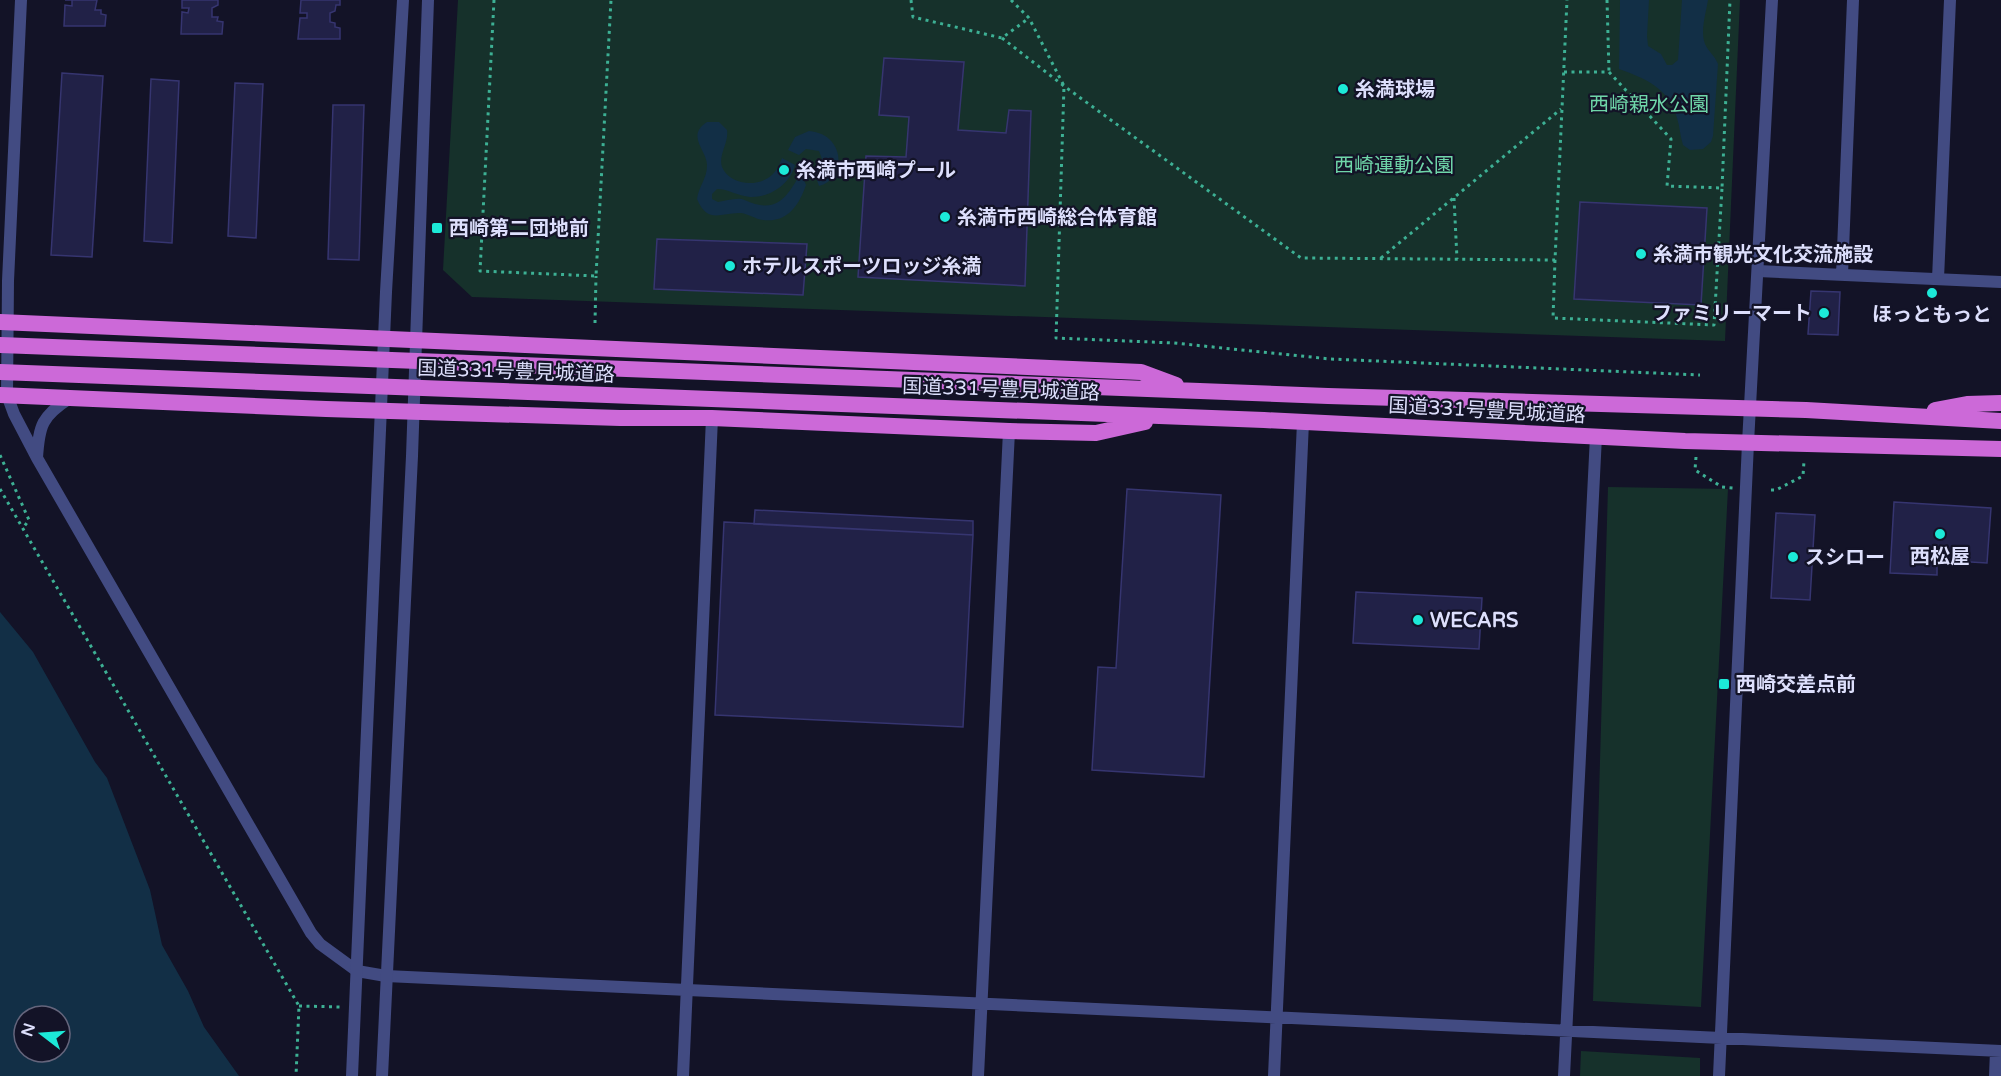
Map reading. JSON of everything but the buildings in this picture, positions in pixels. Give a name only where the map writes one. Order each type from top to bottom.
[{"type":"highway","points":[[3,322],[1141,372],[1188,389]]},
{"type":"highway","name":"国道331号豊見城道路","points":[[0,345],[1328,396],[1908,414],[2001,421]]},
{"type":"highway","name":"国道331号豊見城道路","points":[[0,372],[1303,422],[1748,443],[1997,450]]},
{"type":"highway","points":[[3,395],[381,410],[620,418],[712,418],[1096,433],[1166,417]]},
{"type":"highway","points":[[1908,414],[1967,404],[2001,403]]},
{"type":"street","points":[[21,0],[3,322],[3,395],[311,933],[320,944],[357,971],[386,976],[1998,1051],[1995,1076]]},
{"type":"street","points":[[352,1076],[384,339],[403,0]]},
{"type":"street","points":[[382,1076],[414,411],[428,0]]},
{"type":"street","points":[[1719,1076],[1749,409],[1772,0]]},
{"type":"street","points":[[1842,275],[1854,0]]},
{"type":"street","points":[[1938,279],[1950,0]]},
{"type":"street","points":[[1758,271],[2001,282]]},
{"type":"street","points":[[38,459],[39,433],[44,419],[70,398]]},
{"type":"street","points":[[683,1076],[712,418]]},
{"type":"street","points":[[1274,1076],[1303,422]]},
{"type":"street","points":[[978,1076],[1009,431]]},
{"type":"street","points":[[1564,1076],[1596,436]]},
{"type":"path","points":[[494,0],[480,271],[596,276]]},
{"type":"path","points":[[595,323],[611,0]]},
{"type":"path","points":[[911,0],[913,16],[1002,38],[1064,86],[1302,258],[1555,260]]},
{"type":"path","points":[[1011,0],[1029,18],[1064,86],[1056,338],[1174,343],[1330,359],[1700,375]]},
{"type":"path","points":[[1567,0],[1553,318],[1714,325],[1730,0]]},
{"type":"path","points":[[1607,0],[1609,72],[1671,139],[1667,186],[1722,188]]},
{"type":"path","points":[[1002,38],[1029,18]]},
{"type":"path","points":[[1564,72],[1609,72]]},
{"type":"path","points":[[1380,259],[1562,109]]},
{"type":"path","points":[[1454,198],[1457,259]]},
{"type":"path","points":[[1696,451],[1695,470],[1722,487],[1735,488]]},
{"type":"path","points":[[0,455],[29,520],[23,528]]},
{"type":"path","points":[[1771,490],[1776,490],[1803,476],[1804,459]]},
{"type":"path","points":[[0,489],[299,1006],[296,1076]]},
{"type":"path","points":[[299,1006],[341,1008]]},
{"type":"green space","name":"西崎運動公園","points":[[458,0],[1740,0],[1725,341],[472,297],[443,270]]},
{"type":"green space","points":[[1608,487],[1728,489],[1701,1007],[1593,1001]]},
{"type":"green space","points":[[1581,1051],[1700,1058],[1700,1076],[1580,1076]]},
{"type":"water","points":[[1620,0],[1649,0],[1648,46],[1661,54],[1667,65],[1672,65],[1678,60],[1682,0],[1708,0],[1703,33],[1706,47],[1718,64],[1713,136],[1711,142],[1703,149],[1690,150],[1683,145],[1674,108],[1662,92],[1638,76],[1619,69]]},
{"type":"water","name":"糸満市西崎プール","points":[[707,122],[719,122],[727,130],[721,162],[725,173],[736,180],[749,183],[762,181],[775,172],[782,158],[795,165],[784,184],[765,195],[750,197],[717,189],[712,194],[712,199],[718,202],[742,199],[760,205],[774,204],[785,196],[801,173],[806,185],[796,206],[786,216],[772,220],[741,213],[710,215],[701,207],[697,199],[707,166],[699,144],[698,133]]},
{"type":"water","points":[[809,131],[821,134],[830,140],[836,148],[838,157],[838,166],[834,175],[828,182],[819,186],[813,169],[820,166],[822,159],[819,151],[806,149],[799,155],[788,150],[795,137]]},
{"type":"water","points":[[0,612],[33,652],[95,762],[107,778],[150,890],[162,945],[188,991],[204,1027],[239,1076],[0,1076]]},
{"type":"place","name":"糸満球場","points":[[1343,89]]},
{"type":"place","name":"糸満市西崎プール","points":[[784,170]]},
{"type":"place","name":"糸満市西崎総合体育館","points":[[945,217]]},
{"type":"place","name":"西崎第二団地前","points":[[437,228]]},
{"type":"place","name":"糸満市観光文化交流施設","points":[[1641,254]]},
{"type":"place","name":"ホテルスポーツロッジ糸満","points":[[730,266]]},
{"type":"place","name":"ほっともっと","points":[[1932,293]]},
{"type":"place","name":"ファミリーマート","points":[[1824,313]]},
{"type":"place","name":"西松屋","points":[[1940,534]]},
{"type":"place","name":"スシロー","points":[[1793,557]]},
{"type":"place","name":"WECARS","points":[[1418,620]]},
{"type":"place","name":"西崎交差点前","points":[[1724,684]]},
{"type":"park label","name":"西崎親水公園","points":[[1649,104]]}]
